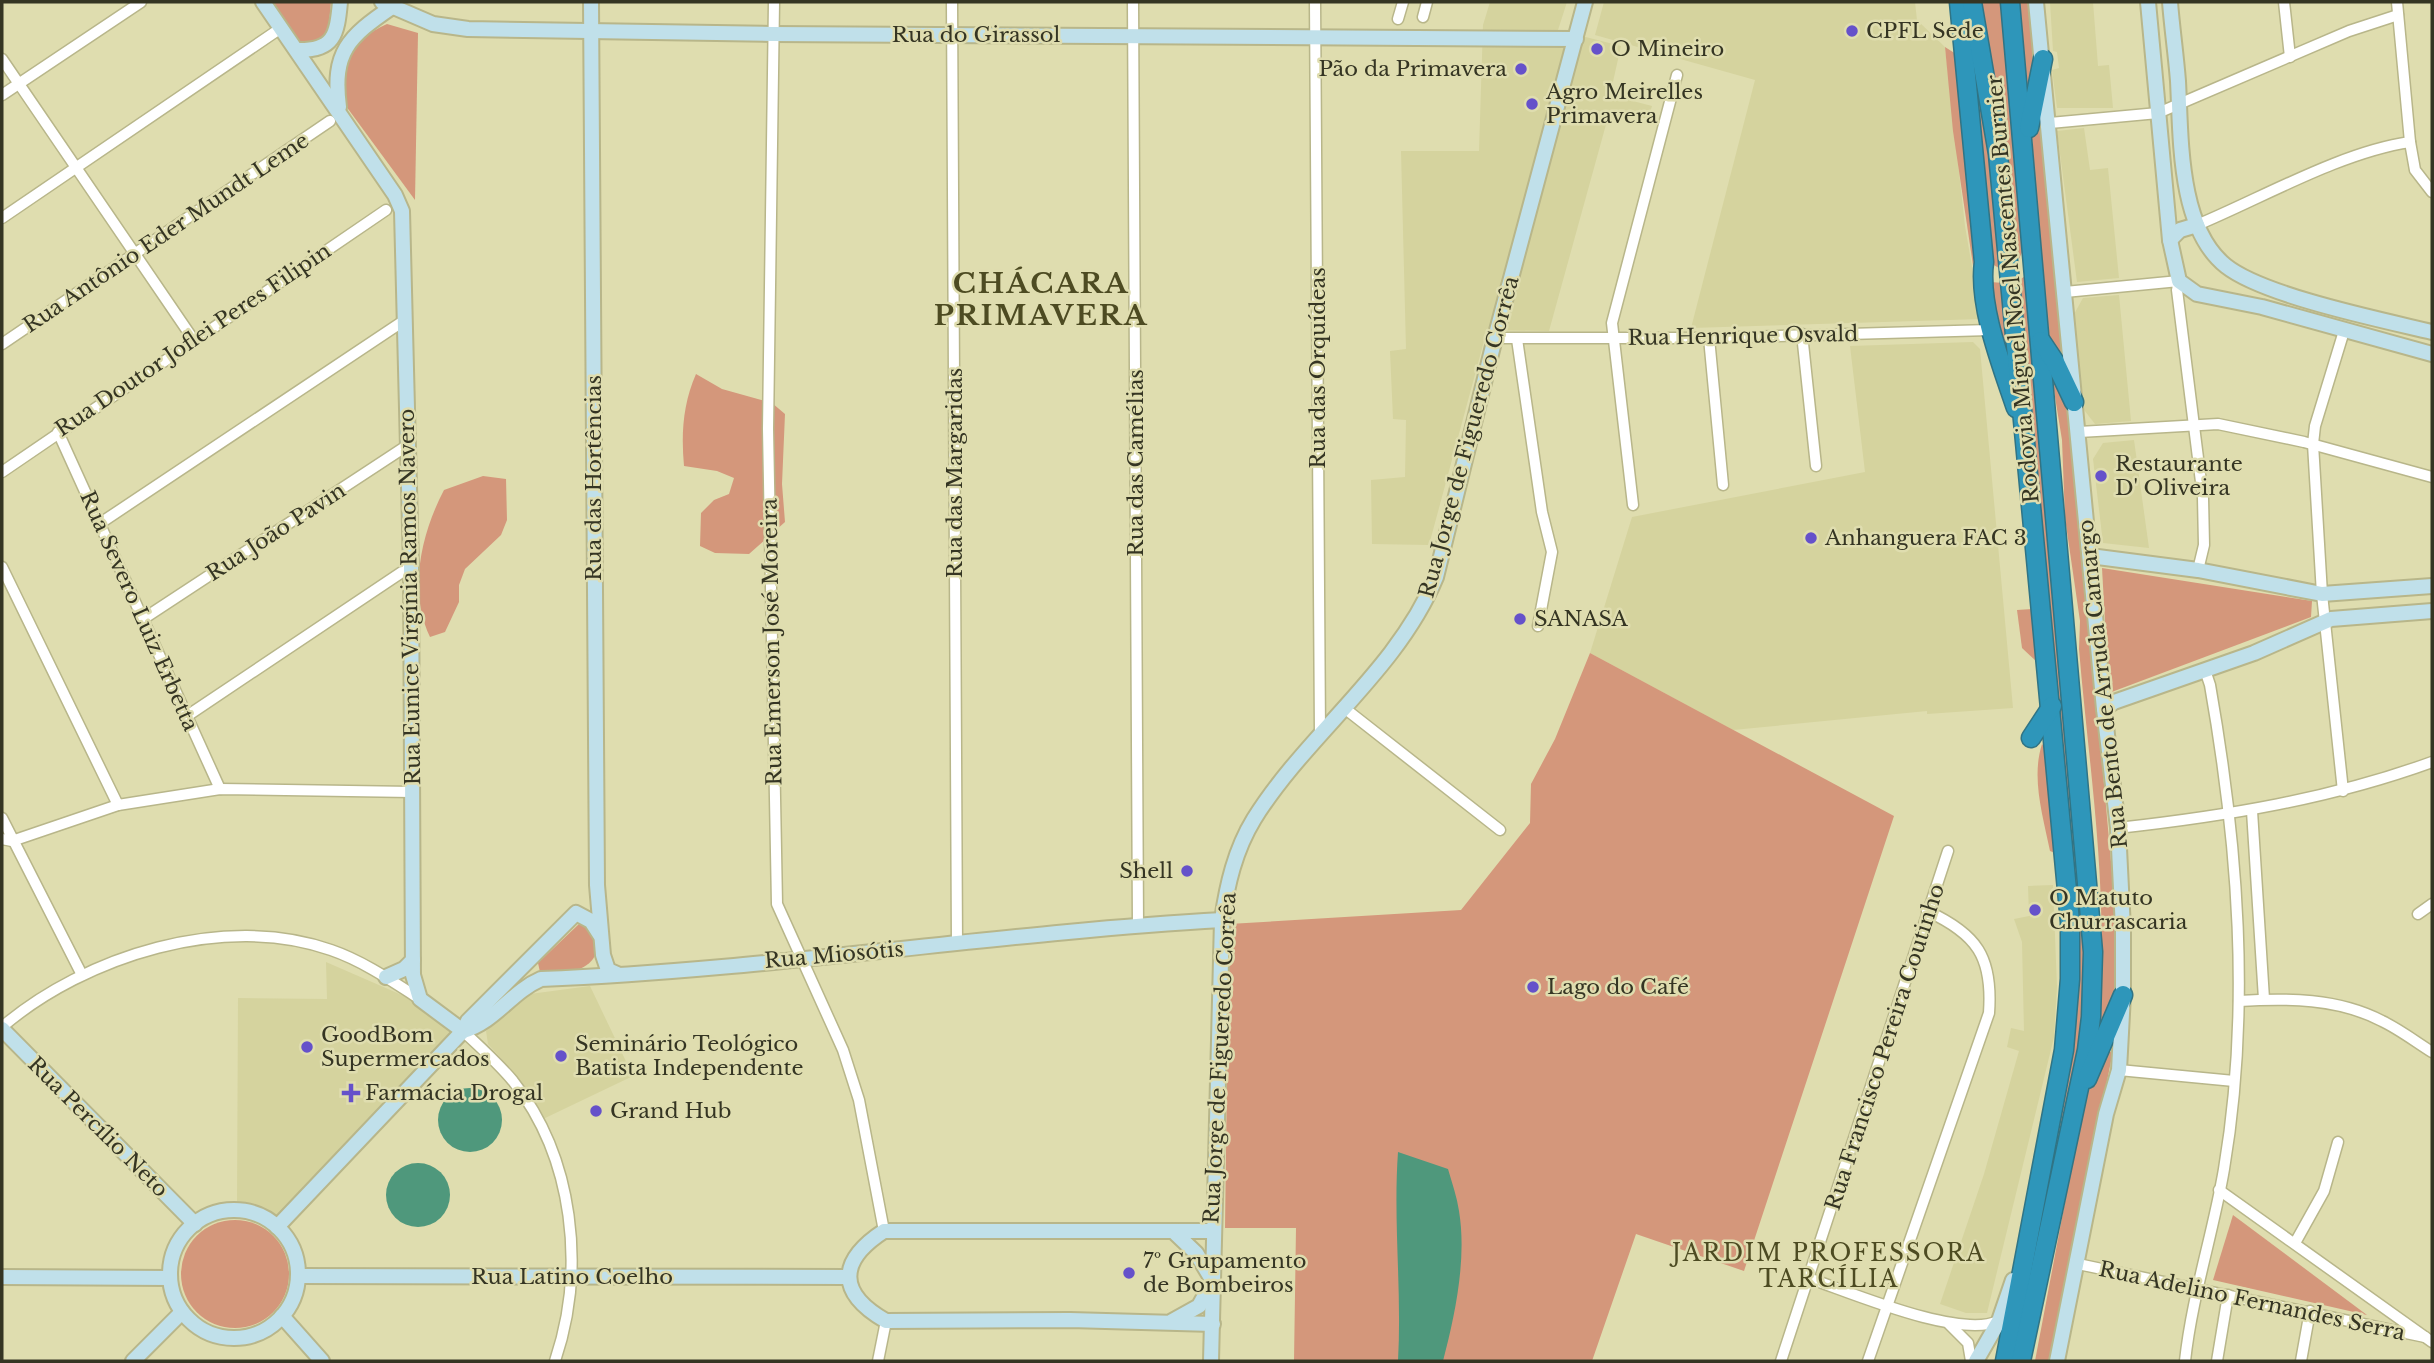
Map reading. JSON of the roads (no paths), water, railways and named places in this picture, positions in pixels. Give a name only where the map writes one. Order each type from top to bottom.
[{"type":"highway","points":[[1959,2],[1984,262],[1982,276],[1990,330],[2024,436]]},
{"type":"highway","name":"Rodovia Miguel Noel Nascentes Burnier","points":[[1972,2],[1998,154],[2052,706],[2070,922],[2070,979],[2064,1050],[2005,1361]]},
{"type":"highway","name":"Rodovia Miguel Noel Nascentes Burnier","points":[[2010,2],[2025,145],[2093,952],[2091,1017],[2021,1361]]},
{"type":"highway","points":[[2025,145],[2043,59]]},
{"type":"highway","points":[[1984,262],[1989,270],[2009,275],[2028,261],[2033,247]]},
{"type":"highway","points":[[2041,341],[2055,362],[2074,402]]},
{"type":"highway","points":[[2031,738],[2052,706]]},
{"type":"highway","points":[[2076,1101],[2096,1062],[2123,995]]},
{"type":"street","points":[[2,95],[141,2]]},
{"type":"street","points":[[263,2],[297,50],[334,117]]},
{"type":"street","points":[[297,50],[315,50],[329,41],[336,32],[340,2]]},
{"type":"street","name":"Rua das Hortências","points":[[591,2],[595,783],[603,955]]},
{"type":"street","name":"Rua Emerson José Moreira","points":[[774,2],[768,429],[777,904],[842,1050],[859,1100],[884,1231]]},
{"type":"street","name":"Rua das Margaridas","points":[[952,2],[957,944]]},
{"type":"street","name":"Rua das Camélias","points":[[1133,2],[1138,925]]},
{"type":"street","name":"Rua das Orquídeas","points":[[1315,2],[1320,735]]},
{"type":"street","points":[[1398,19],[1403,2]]},
{"type":"street","points":[[1423,17],[1427,2]]},
{"type":"street","name":"Rua Jorge de Figueredo Corrêa","points":[[1211,1361],[1212,1231],[1222,920],[1234,863],[1254,819],[1343,707],[1399,643],[1436,577],[1495,338],[1586,2]]},
{"type":"street","name":"Rua Bento de Arruda Camargo","points":[[2036,2],[2050,123],[2104,709],[2118,828],[2123,995],[2119,1070],[2106,1114],[2057,1361]]},
{"type":"street","points":[[2148,2],[2170,240],[2179,281],[2203,498],[2204,545],[2198,570]]},
{"type":"street","points":[[2170,2],[2186,189],[2197,225],[2223,264],[2232,271],[2268,287],[2432,332]]},
{"type":"street","points":[[2284,2],[2290,57]]},
{"type":"street","points":[[2397,2],[2415,170],[2432,192]]},
{"type":"street","points":[[334,117],[338,72],[345,47],[387,4]]},
{"type":"street","name":"Rua do Girassol","points":[[387,4],[433,24],[455,29],[772,34],[1133,34],[1576,39]]},
{"type":"street","points":[[2050,123],[2158,113],[2349,31],[2398,15]]},
{"type":"street","points":[[2,218],[281,28]]},
{"type":"street","points":[[2,59],[193,339]]},
{"type":"street","points":[[1633,505],[1612,323],[1677,75]]},
{"type":"street","name":"Rua Eunice Virgínia Ramos Navero","points":[[334,117],[396,195],[402,211],[404,230],[411,566],[413,960],[415,987],[421,999]]},
{"type":"street","name":"Rua Antônio Eder Mundt Leme","points":[[2,344],[334,117]]},
{"type":"street","points":[[2170,240],[2180,230],[2363,155],[2388,145],[2410,142]]},
{"type":"street","name":"Rua Doutor Joflei Peres Filipin","points":[[2,472],[193,339],[386,210]]},
{"type":"street","points":[[2213,297],[2228,286],[2232,271]]},
{"type":"street","points":[[2066,292],[2179,281],[2197,294],[2262,307],[2432,354]]},
{"type":"street","points":[[2181,314],[2184,305],[2197,294]]},
{"type":"street","points":[[99,524],[405,320]]},
{"type":"street","name":"Rua Henrique Osvald","points":[[1495,338],[1709,338],[1990,330]]},
{"type":"street","points":[[2343,791],[2322,593],[2313,444],[2315,426],[2344,331]]},
{"type":"street","points":[[1802,334],[1816,466]]},
{"type":"street","points":[[1709,338],[1723,485]]},
{"type":"street","points":[[1517,339],[1540,501],[1552,547],[1538,626]]},
{"type":"street","points":[[2079,432],[2194,424],[2218,425],[2313,444],[2432,477]]},
{"type":"street","name":"Rua Severo Luiz Erbetta","points":[[58,432],[220,789]]},
{"type":"street","name":"Rua João Pavin","points":[[143,620],[408,445]]},
{"type":"street","points":[[2090,555],[2198,570],[2322,593],[2432,586]]},
{"type":"street","points":[[187,716],[411,566]]},
{"type":"street","points":[[2,567],[118,805]]},
{"type":"street","points":[[2104,709],[2114,702],[2254,653],[2326,621],[2432,611]]},
{"type":"street","points":[[2185,1361],[2197,1288],[2219,1190],[2234,1081],[2241,969],[2230,816],[2213,696],[2205,670]]},
{"type":"street","points":[[1343,707],[1500,830]]},
{"type":"street","points":[[2118,828],[2230,816],[2343,791],[2432,762]]},
{"type":"street","points":[[7,840],[118,805],[220,789],[412,792]]},
{"type":"street","points":[[2252,811],[2264,999]]},
{"type":"street","points":[[2,818],[7,840],[82,975]]},
{"type":"street","name":"Rua Francisco Pereira Coutinho","points":[[1781,1361],[1811,1279],[1948,851]]},
{"type":"street","points":[[2418,914],[2432,904]]},
{"type":"street","points":[[1868,1361],[1989,1013],[1987,973],[1975,941],[1962,929],[1927,911]]},
{"type":"street","points":[[277,1227],[463,1031],[468,1021],[576,913],[591,920],[601,936]]},
{"type":"street","name":"Rua Miosótis","points":[[541,979],[803,959],[1138,925],[1222,920]]},
{"type":"street","points":[[2,1028],[28,1005],[82,975],[148,951],[216,937],[251,935],[289,939],[331,949],[386,977],[463,1031],[512,1080],[536,1115],[566,1196],[572,1233],[571,1277],[555,1361]]},
{"type":"street","points":[[578,978],[603,955],[608,970],[617,974]]},
{"type":"street","points":[[463,1031],[481,1026],[525,986],[541,979],[535,971],[534,956]]},
{"type":"street","points":[[386,977],[404,969],[413,960]]},
{"type":"street","points":[[2239,1002],[2281,998],[2333,1004],[2380,1020],[2432,1052]]},
{"type":"street","name":"Rua Percílio Neto","points":[[2,1028],[195,1224]]},
{"type":"street","points":[[2119,1070],[2234,1081]]},
{"type":"street","points":[[2295,1243],[2324,1191],[2338,1142]]},
{"type":"street","points":[[2219,1190],[2429,1339]]},
{"type":"street","points":[[236,1211],[258,1216],[277,1227],[293,1249],[298,1276],[293,1297],[282,1316],[262,1331],[239,1338],[208,1332],[182,1312],[170,1278],[173,1254],[195,1224],[221,1212],[236,1211]]},
{"type":"street","points":[[1974,1361],[1998,1321],[2032,1219]]},
{"type":"street","points":[[1212,1231],[884,1231],[853,1257],[847,1277],[853,1293],[869,1311],[886,1321],[1213,1324]]},
{"type":"street","points":[[1171,1322],[1199,1306],[1213,1281],[1196,1253],[1173,1231]]},
{"type":"street","name":"Rua Adelino Fernandes Serra","points":[[2078,1264],[2310,1311],[2429,1339]]},
{"type":"street","name":"Rua Latino Coelho","points":[[298,1276],[847,1277]]},
{"type":"street","points":[[2,1278],[170,1278]]},
{"type":"street","points":[[1811,1279],[1949,1323],[1987,1326],[1998,1321]]},
{"type":"street","points":[[2217,1361],[2228,1294]]},
{"type":"street","points":[[2301,1361],[2310,1311]]},
{"type":"street","points":[[133,1361],[182,1312]]},
{"type":"street","points":[[282,1316],[321,1361]]},
{"type":"street","points":[[878,1361],[886,1321]]},
{"type":"street","points":[[1949,1323],[1968,1343],[1974,1361]]},
{"type":"place","name":"CPFL Sede","points":[[1852,31]]},
{"type":"place","name":"O Mineiro","points":[[1597,49]]},
{"type":"place","name":"Pão da Primavera","points":[[1521,69]]},
{"type":"place","name":"Agro Meirelles Primavera","points":[[1532,104]]},
{"type":"place","name":"Restaurante D' Oliveira","points":[[2101,476]]},
{"type":"place","name":"Anhanguera FAC 3","points":[[1811,538]]},
{"type":"place","name":"SANASA","points":[[1520,619]]},
{"type":"place","name":"Shell","points":[[1187,871]]},
{"type":"place","name":"O Matuto Churrascaria","points":[[2035,910]]},
{"type":"place","name":"Lago do Café","points":[[1533,987]]},
{"type":"place","name":"GoodBom Supermercados","points":[[307,1047]]},
{"type":"place","name":"Seminário Teológico Batista Independente","points":[[561,1056]]},
{"type":"place","name":"Farmácia Drogal","points":[[351,1093]]},
{"type":"place","name":"Grand Hub","points":[[596,1111]]},
{"type":"place","name":"7º Grupamento de Bombeiros","points":[[1129,1273]]},
{"type":"district","name":"CHÁCARA PRIMAVERA","points":[[1041,299]]},
{"type":"district","name":"JARDIM PROFESSORA TARCÍLIA","points":[[1829,1266]]}]
